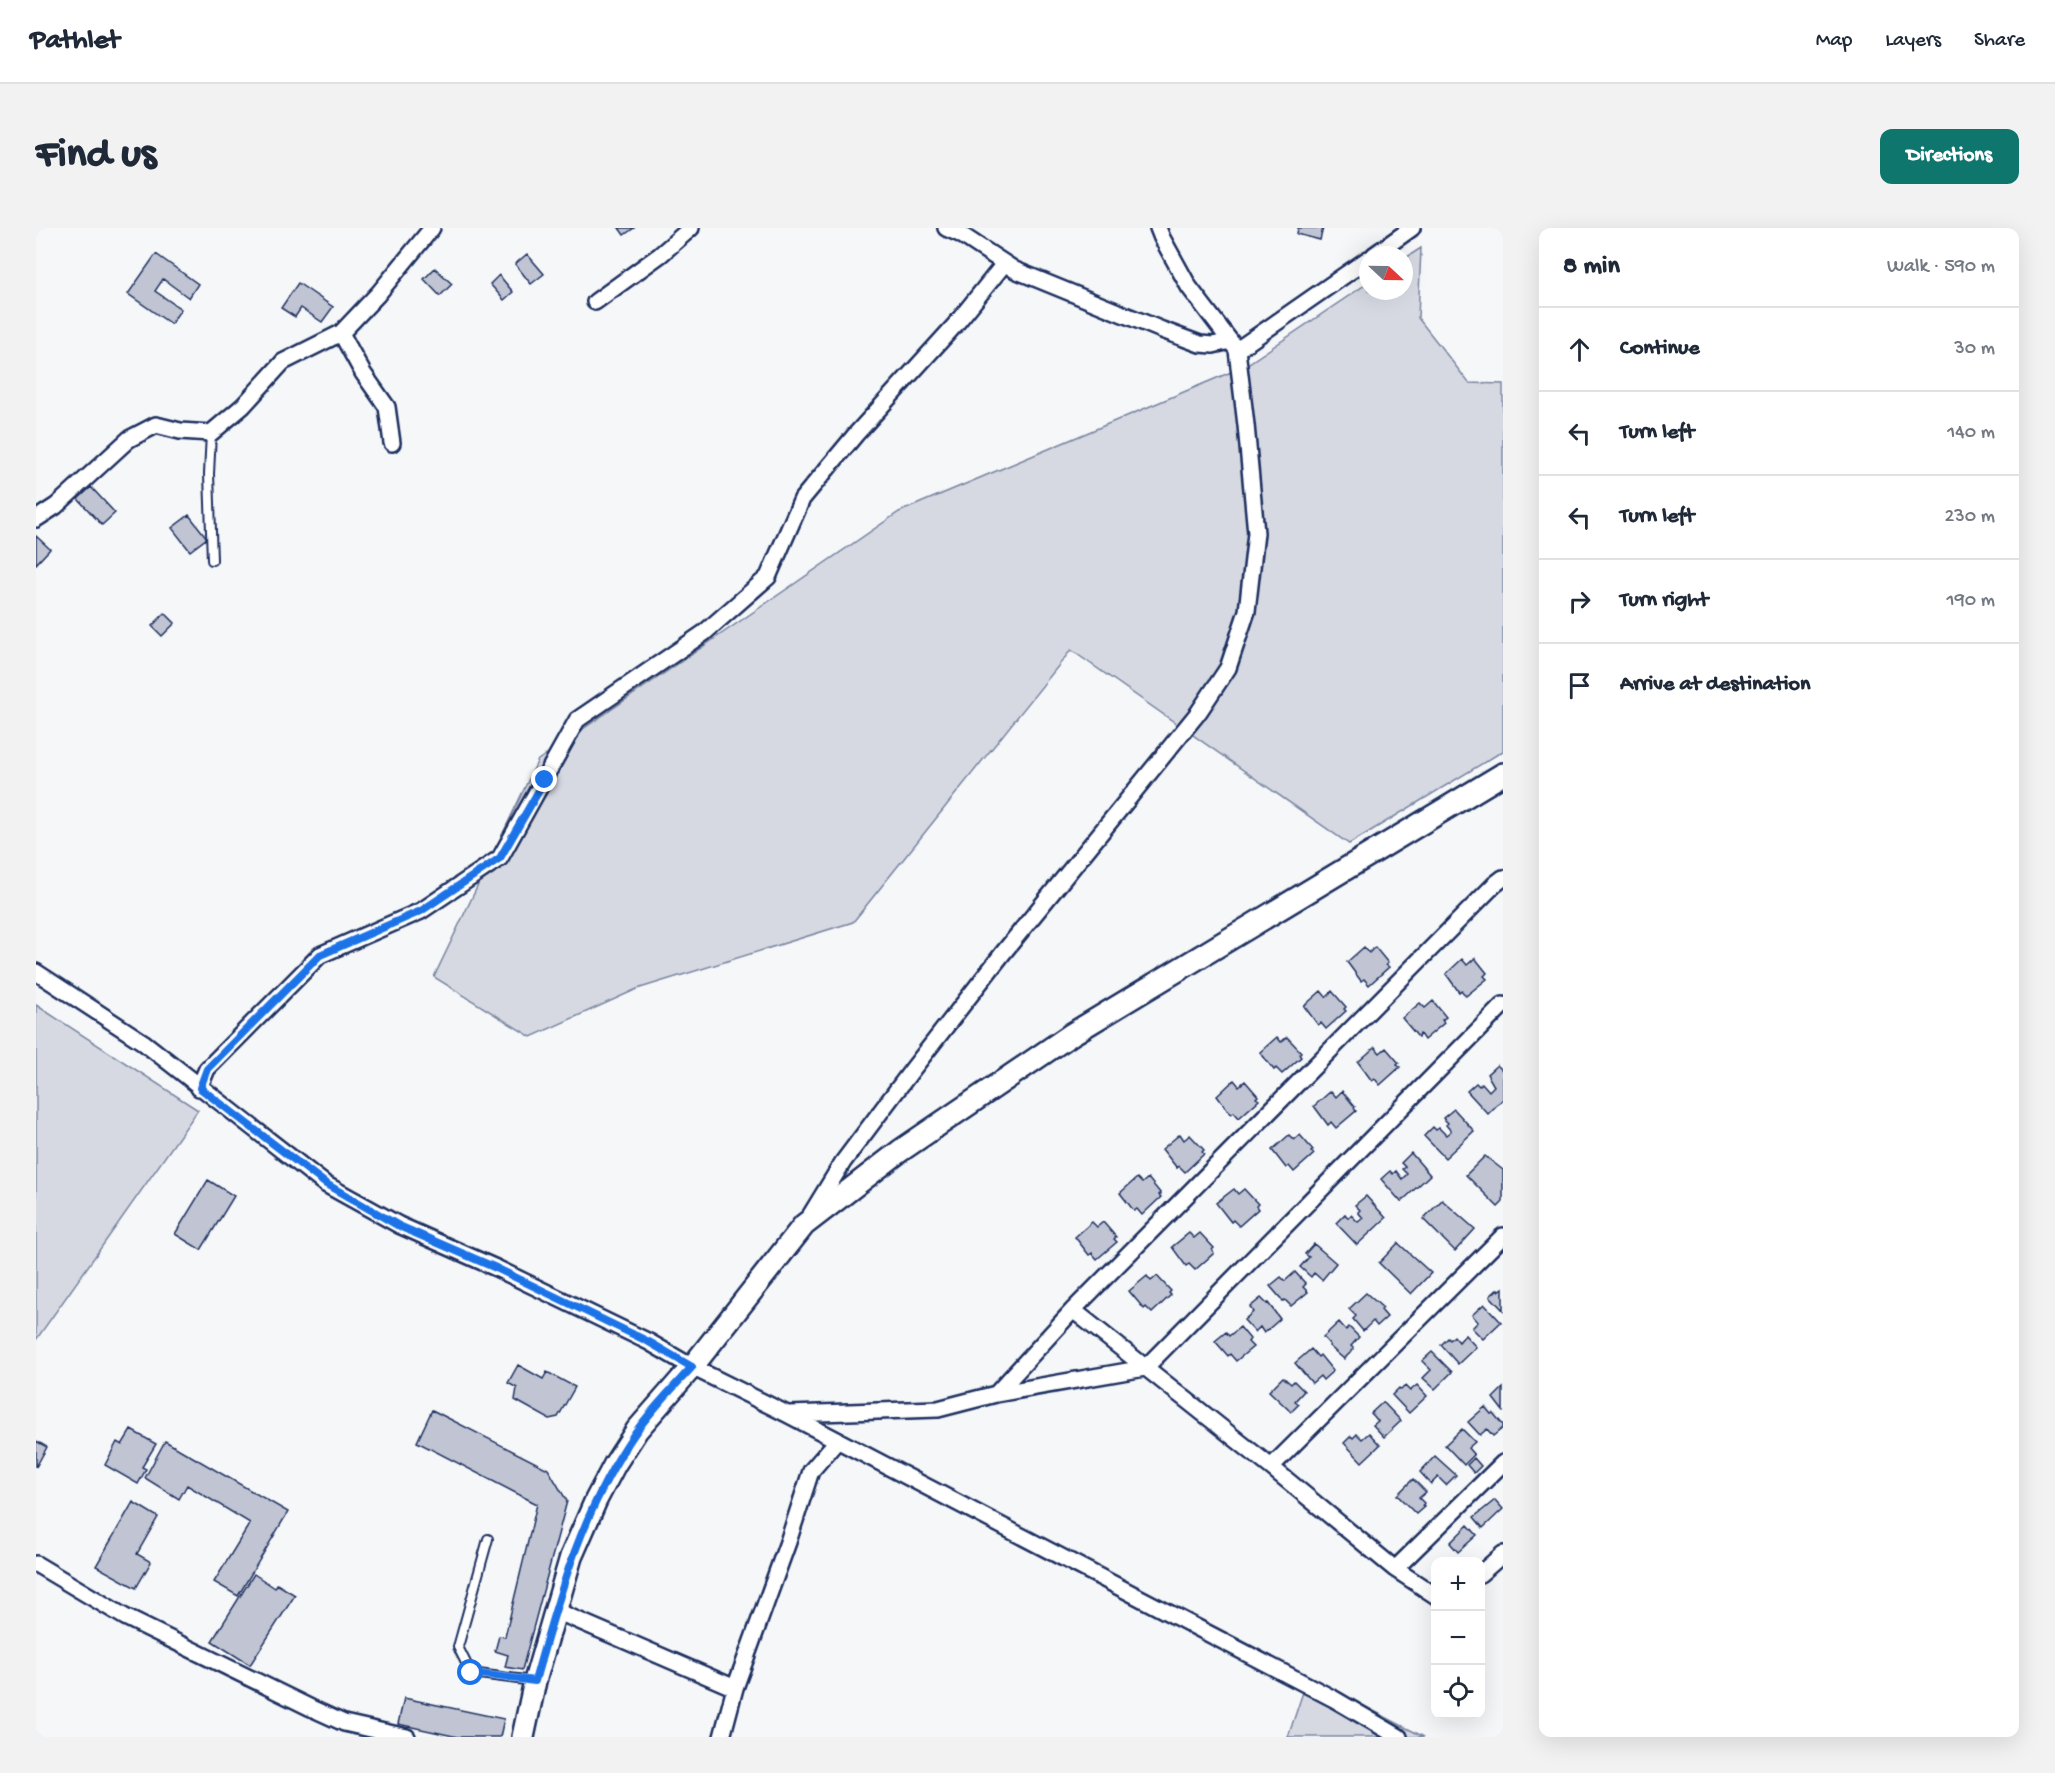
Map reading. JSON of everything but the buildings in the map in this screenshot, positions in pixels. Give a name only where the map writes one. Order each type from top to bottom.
[{"type":"street","points":[[36,519],[57,506],[129,439],[156,425],[180,431],[211,433],[243,406],[283,362],[341,333],[394,275],[432,228]]},
{"type":"street","points":[[595,302],[660,255],[691,228]]},
{"type":"street","points":[[946,228],[960,234],[1004,264],[1200,344],[1234,346],[1359,265]]},
{"type":"street","points":[[523,1737],[535,1681],[571,1557],[615,1464],[637,1431],[692,1367],[804,1225],[843,1162],[912,1070],[1010,944],[1198,713],[1228,668],[1247,611],[1256,533],[1246,425],[1234,346],[1189,287],[1158,228]]},
{"type":"street","points":[[1387,246],[1412,228]]},
{"type":"street","points":[[200,1088],[207,1069],[320,955],[421,911],[500,858],[577,720],[704,633],[768,577],[802,499],[856,434],[955,325],[1004,264]]},
{"type":"street","points":[[341,333],[363,373],[387,407],[392,443]]},
{"type":"street","points":[[804,1225],[900,1151],[1072,1034],[1503,774]]},
{"type":"street","points":[[996,1394],[1073,1310],[1503,878]]},
{"type":"street","points":[[36,972],[142,1042],[326,1184],[399,1226],[527,1283],[649,1342],[692,1367],[787,1414],[1323,1694],[1399,1737]]},
{"type":"street","points":[[787,1414],[938,1409],[996,1394],[1145,1368],[1503,1005]]},
{"type":"street","points":[[1271,1467],[1503,1236]]},
{"type":"street","points":[[1073,1310],[1395,1569],[1431,1593]]},
{"type":"street","points":[[722,1737],[735,1688],[811,1471],[837,1441]]},
{"type":"street","points":[[1395,1569],[1503,1463]]},
{"type":"street","points":[[1485,1570],[1503,1554]]},
{"type":"street","points":[[36,1564],[125,1617],[311,1708],[344,1723],[407,1737]]},
{"type":"street","points":[[554,1611],[735,1688]]},
{"type":"lane","points":[[211,433],[209,474],[212,560]]},
{"type":"lane","points":[[488,1539],[458,1647],[471,1673],[535,1681]]},
{"type":"shaded area","points":[[1421,248],[1418,318],[1469,383],[1503,384],[1503,751],[1349,844],[1071,650],[853,922],[637,989],[531,1037],[434,977],[538,760],[899,512],[1243,367],[1359,289],[1359,300],[1413,300],[1413,253]]},
{"type":"shaded area","points":[[36,1005],[198,1110],[36,1340]]},
{"type":"shaded area","points":[[1308,1677],[1424,1737],[1288,1737]]},
{"type":"route","points":[[471,1673],[535,1681],[571,1557],[596,1500],[615,1464],[637,1431],[692,1367],[649,1342],[496,1268],[399,1226],[326,1184],[200,1088],[207,1069],[320,955],[421,911],[500,858],[545,780]]}]
